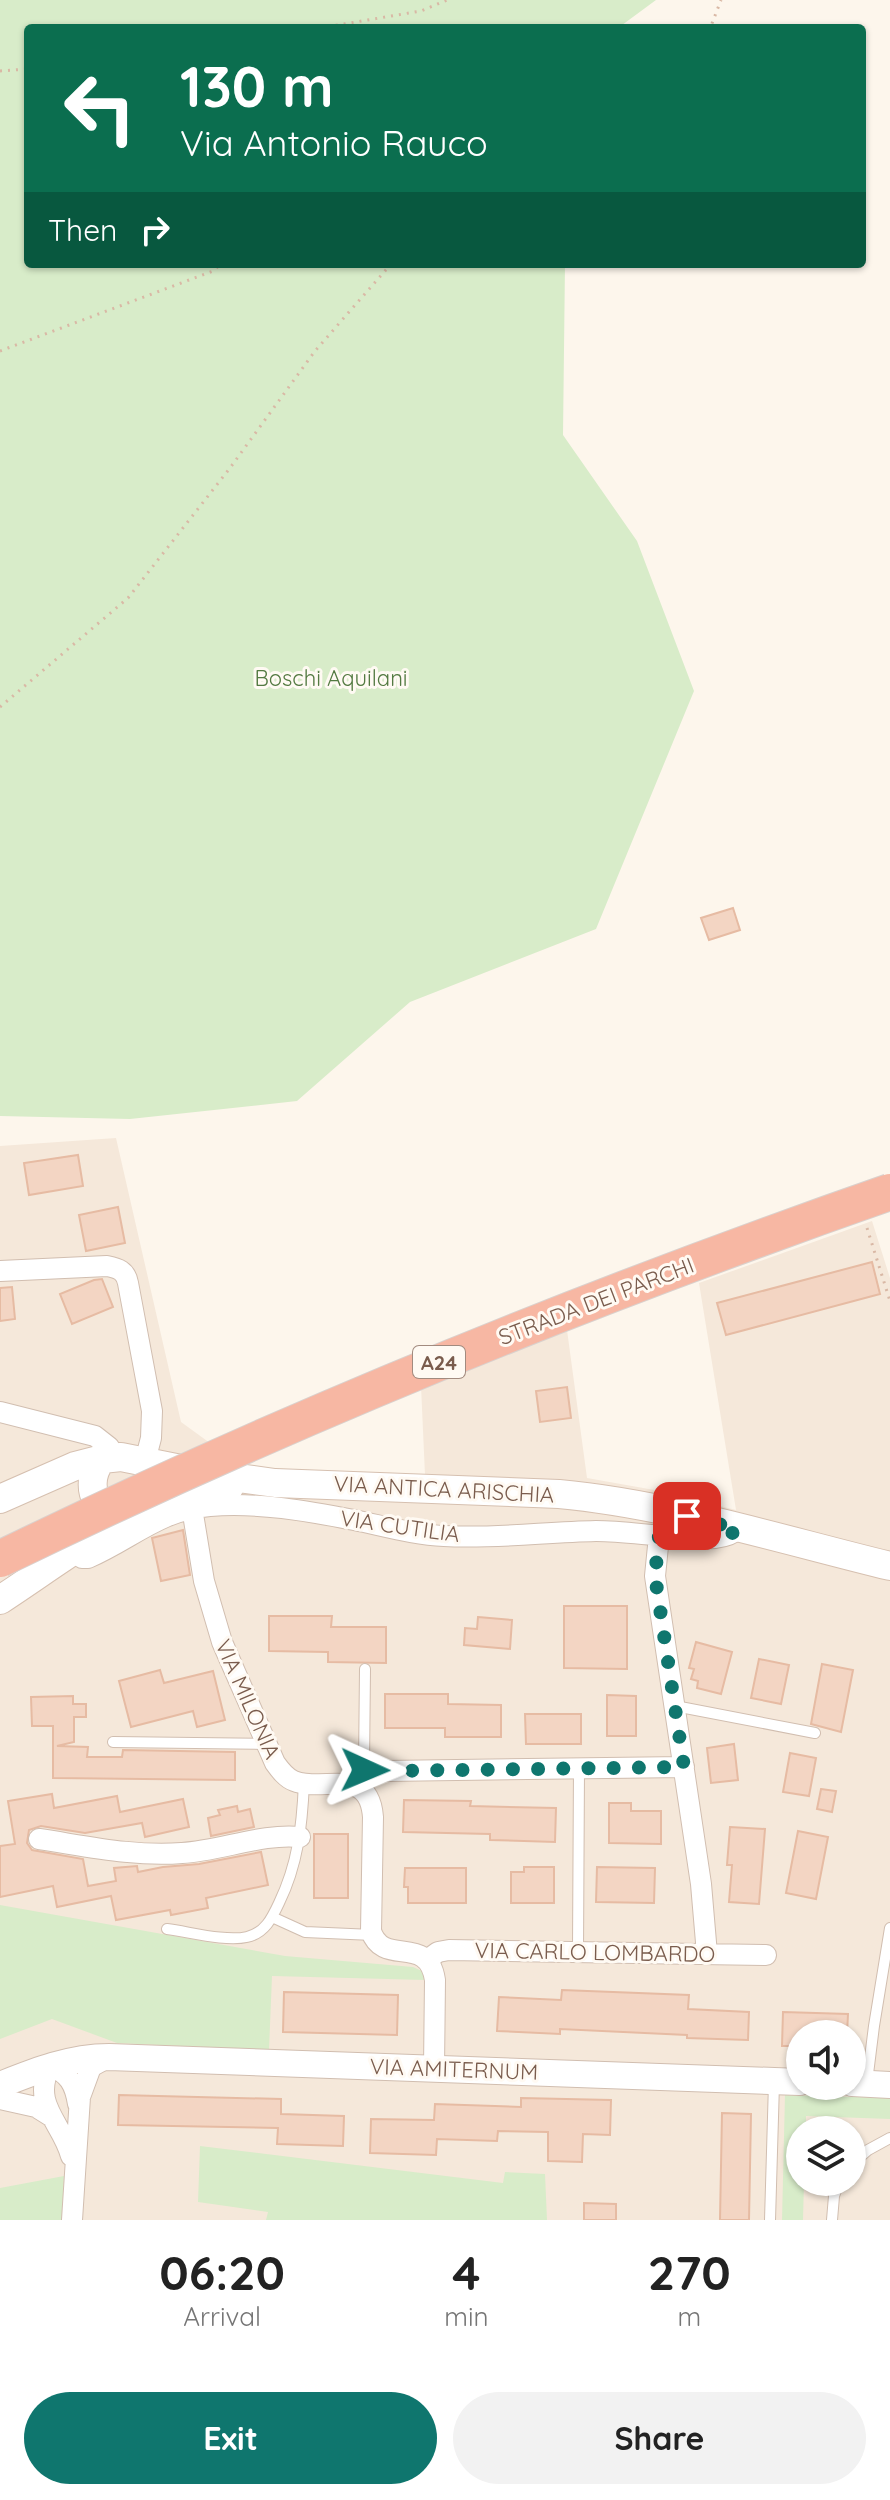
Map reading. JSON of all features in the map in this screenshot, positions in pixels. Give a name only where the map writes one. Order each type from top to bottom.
[{"type":"highway","name":"STRADA DEI PARCHI","points":[[0,1534],[264,1412],[441,1338],[699,1237],[890,1169]]},
{"type":"highway","name":"STRADA DEI PARCHI","points":[[0,1559],[147,1489],[368,1391],[607,1295],[890,1192]]},
{"type":"main road","name":"VIA ANTICA ARISCHIA","points":[[0,1499],[75,1466],[108,1458],[145,1461],[201,1473],[275,1483],[576,1496],[662,1510],[890,1566]]},
{"type":"main road","points":[[108,1458],[94,1473],[94,1497],[105,1514],[131,1516],[172,1498],[205,1489],[275,1483]]},
{"type":"main road","points":[[0,1600],[149,1504],[156,1489],[153,1470],[145,1461]]},
{"type":"street","points":[[0,1271],[107,1266],[124,1273],[152,1411],[151,1438],[145,1461]]},
{"type":"street","points":[[0,1412],[95,1436],[109,1447],[108,1458]]},
{"type":"street","name":"VIA CUTILIA","points":[[74,1552],[88,1558],[160,1517],[192,1508],[227,1505],[271,1508],[444,1536],[596,1531],[719,1537],[738,1529]]},
{"type":"street","name":"VIA MILONIA","points":[[192,1508],[211,1608],[222,1642],[275,1763],[292,1781],[304,1783]]},
{"type":"street","points":[[659,1536],[655,1576],[701,1884],[707,1954]]},
{"type":"street","points":[[304,1783],[349,1784],[385,1771],[684,1767]]},
{"type":"street","points":[[362,1781],[372,1813],[373,1935],[378,1944],[386,1949],[418,1953],[427,1960],[435,1980],[434,2068]]},
{"type":"street","points":[[39,1839],[155,1854],[194,1852],[282,1836],[300,1837]]},
{"type":"street","name":"VIA CARLO LOMBARDO","points":[[427,1960],[438,1952],[449,1950],[766,1955]]},
{"type":"street","points":[[72,2220],[78,2107],[88,2072],[109,2057]]},
{"type":"street","name":"VIA AMITERNUM","points":[[0,2085],[50,2066],[109,2057],[786,2081]]},
{"type":"street","points":[[74,2164],[44,2097],[50,2066],[71,2080],[78,2107]]},
{"type":"street","points":[[0,2099],[36,2107],[53,2119]]},
{"type":"lane","points":[[362,1781],[365,1669]]},
{"type":"lane","points":[[675,1706],[815,1733]]},
{"type":"lane","points":[[113,1742],[266,1744]]},
{"type":"lane","points":[[578,1951],[579,1768]]},
{"type":"lane","points":[[167,1929],[245,1938],[263,1929],[291,1877],[300,1837],[304,1783]]},
{"type":"lane","points":[[272,1917],[305,1932],[373,1935]]},
{"type":"lane","points":[[870,2084],[876,2012],[890,1928]]},
{"type":"lane","points":[[770,2220],[786,2089]]},
{"type":"lane","points":[[866,2152],[890,2138]]},
{"type":"lane","points":[[832,2220],[834,2196]]},
{"type":"path","points":[[344,24],[421,11],[447,0]]},
{"type":"path","points":[[712,24],[721,0]]},
{"type":"path","points":[[0,71],[24,69]]},
{"type":"path","points":[[0,351],[216,268]]},
{"type":"path","points":[[0,707],[128,598],[230,468],[315,351],[388,268]]},
{"type":"path","points":[[864,1216],[890,1301]]},
{"type":"shaded area","points":[[116,1138],[181,1422],[243,1467],[425,1475],[421,1386],[567,1330],[587,1478],[660,1491],[736,1510],[699,1283],[872,1221],[890,1278],[890,2220],[0,2220],[0,1146]]},
{"type":"green space","name":"Boschi Aquilani","points":[[0,0],[656,0],[623,24],[24,24],[24,268],[565,268],[563,435],[637,541],[694,691],[596,929],[410,1002],[297,1101],[130,1119],[0,1116]]},
{"type":"green space","points":[[0,1905],[285,1956],[413,1967],[422,1971],[426,1980],[272,1976],[269,2050],[117,2043],[52,2019],[0,2039]]},
{"type":"green space","points":[[785,2095],[786,2100],[890,2098],[890,2119],[786,2116],[786,2196],[804,2196],[803,2220],[782,2220]]},
{"type":"green space","points":[[200,2146],[503,2183],[505,2172],[545,2174],[547,2220],[266,2220],[268,2212],[198,2202]]},
{"type":"green space","points":[[64,2176],[62,2220],[0,2220],[0,2188]]},
{"type":"building","points":[[733,908],[740,930],[709,940],[701,918]]},
{"type":"building","points":[[78,1155],[83,1186],[29,1195],[24,1163]]},
{"type":"building","points":[[118,1207],[125,1243],[86,1251],[79,1215]]},
{"type":"building","points":[[872,1262],[880,1294],[726,1335],[717,1303]]},
{"type":"building","points":[[102,1279],[113,1307],[72,1324],[60,1294]]},
{"type":"building","points":[[12,1287],[15,1319],[0,1321],[0,1288]]},
{"type":"building","points":[[567,1387],[571,1418],[540,1422],[536,1391]]},
{"type":"building","points":[[183,1530],[190,1575],[161,1581],[152,1538]]},
{"type":"building","points":[[564,1606],[627,1606],[627,1669],[564,1668]]},
{"type":"building","points":[[269,1616],[332,1616],[331,1627],[386,1627],[386,1663],[328,1662],[328,1652],[269,1651]]},
{"type":"building","points":[[478,1617],[512,1620],[510,1649],[464,1645],[465,1628],[477,1629]]},
{"type":"building","points":[[696,1642],[732,1652],[721,1694],[697,1688],[698,1681],[691,1679],[694,1669],[689,1668]]},
{"type":"building","points":[[759,1659],[789,1665],[781,1704],[751,1698]]},
{"type":"building","points":[[822,1664],[853,1670],[841,1732],[811,1724]]},
{"type":"building","points":[[160,1670],[164,1683],[213,1671],[225,1720],[197,1727],[193,1711],[131,1727],[119,1681]]},
{"type":"building","points":[[385,1694],[448,1694],[448,1704],[501,1705],[501,1737],[445,1737],[445,1728],[385,1728]]},
{"type":"building","points":[[607,1695],[636,1696],[636,1736],[607,1736]]},
{"type":"building","points":[[73,1696],[73,1704],[86,1704],[86,1717],[74,1717],[74,1742],[57,1746],[88,1747],[87,1757],[122,1757],[123,1750],[235,1752],[235,1780],[53,1778],[53,1726],[32,1726],[31,1697]]},
{"type":"building","points":[[525,1714],[581,1714],[581,1744],[526,1744]]},
{"type":"building","points":[[734,1744],[738,1780],[711,1783],[707,1748]]},
{"type":"building","points":[[790,1753],[816,1758],[809,1796],[783,1792]]},
{"type":"building","points":[[821,1789],[836,1791],[832,1812],[817,1809]]},
{"type":"building","points":[[52,1794],[54,1808],[117,1796],[120,1812],[183,1799],[189,1827],[145,1837],[142,1823],[85,1833],[41,1826],[29,1830],[27,1843],[32,1850],[83,1859],[88,1886],[116,1881],[114,1868],[137,1866],[138,1872],[261,1852],[268,1885],[206,1898],[208,1908],[171,1915],[170,1910],[116,1920],[111,1896],[57,1907],[53,1886],[0,1897],[0,1846],[15,1844],[8,1801]]},
{"type":"building","points":[[404,1800],[471,1801],[470,1806],[556,1808],[555,1842],[490,1840],[490,1834],[403,1832]]},
{"type":"building","points":[[609,1803],[631,1803],[631,1811],[661,1811],[661,1844],[609,1843]]},
{"type":"building","points":[[237,1806],[238,1812],[250,1809],[254,1827],[211,1836],[208,1818],[220,1815],[218,1810]]},
{"type":"building","points":[[730,1827],[765,1829],[759,1904],[729,1902],[732,1865],[727,1865]]},
{"type":"building","points":[[798,1831],[828,1837],[816,1899],[786,1893]]},
{"type":"building","points":[[314,1834],[348,1834],[348,1898],[314,1898]]},
{"type":"building","points":[[524,1867],[554,1867],[554,1903],[511,1903],[511,1872],[524,1872]]},
{"type":"building","points":[[597,1867],[655,1868],[654,1903],[596,1902]]},
{"type":"building","points":[[405,1868],[466,1868],[466,1903],[408,1903],[408,1887],[404,1887]]},
{"type":"building","points":[[562,1990],[689,1995],[688,2009],[749,2012],[748,2040],[560,2029],[560,2034],[497,2031],[499,1997],[561,2000]]},
{"type":"building","points":[[284,1992],[398,1995],[397,2035],[283,2032]]},
{"type":"building","points":[[783,2012],[848,2014],[848,2020],[786,2020],[786,2046],[782,2046]]},
{"type":"building","points":[[119,2095],[281,2099],[281,2114],[344,2116],[343,2146],[277,2144],[278,2128],[118,2125]]},
{"type":"building","points":[[521,2098],[611,2100],[610,2135],[583,2134],[582,2162],[548,2161],[548,2132],[498,2131],[497,2141],[437,2139],[436,2155],[370,2153],[371,2119],[434,2120],[435,2104],[521,2107]]},
{"type":"building","points":[[722,2113],[751,2114],[749,2220],[720,2220]]},
{"type":"building","points":[[584,2203],[616,2204],[616,2220],[584,2220]]},
{"type":"route","points":[[365,1770],[368,1775],[385,1771],[684,1767],[655,1576],[659,1536],[719,1537],[738,1529],[687,1516]]}]
